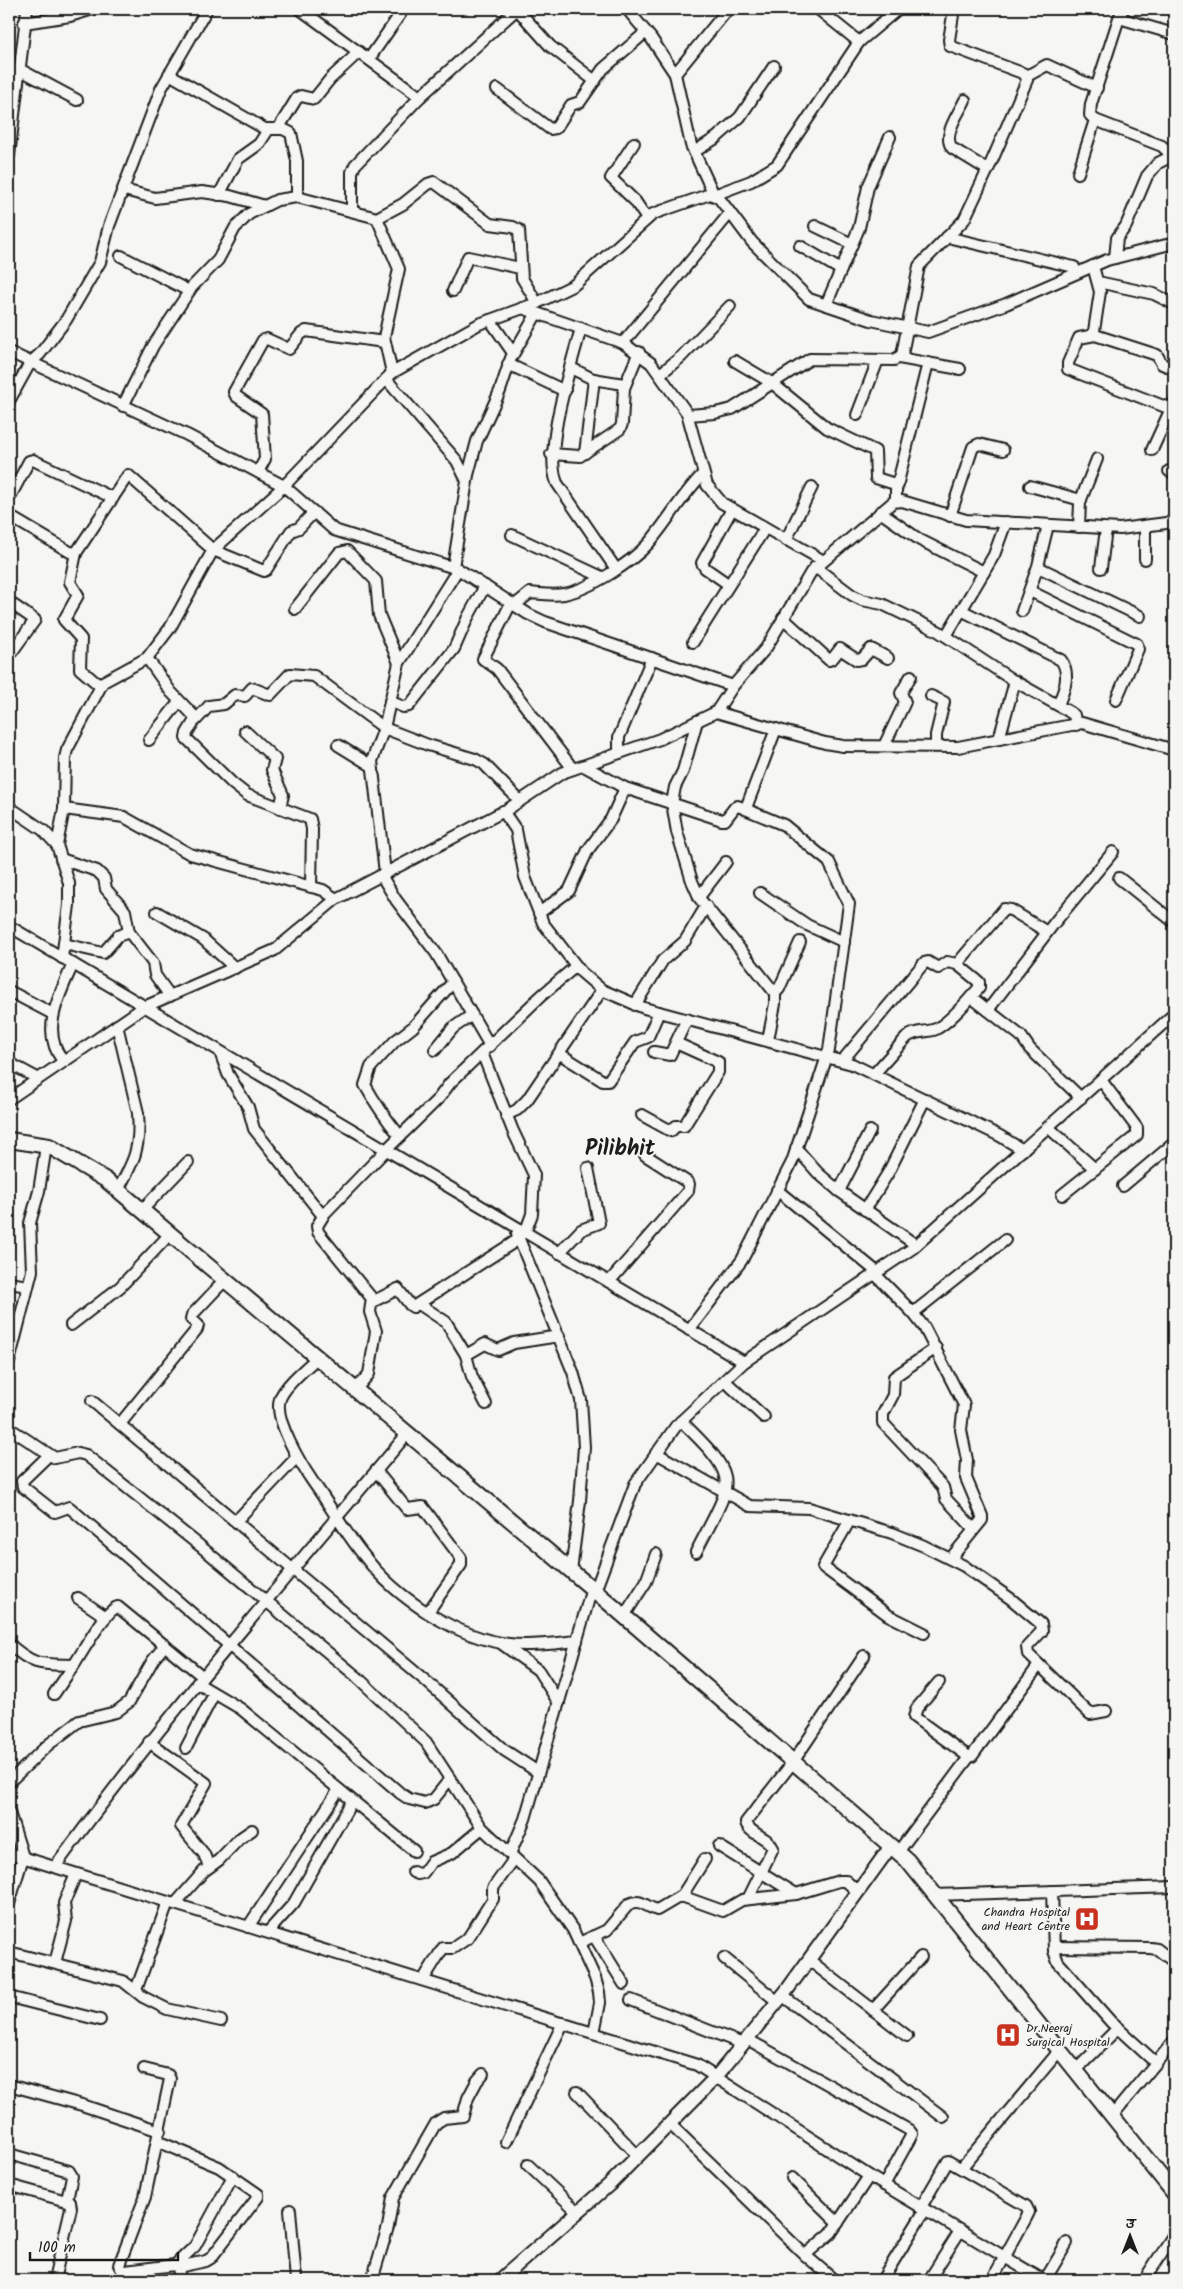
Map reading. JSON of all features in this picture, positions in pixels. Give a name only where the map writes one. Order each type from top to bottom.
[{"type":"main road","points":[[9,1140],[46,1146],[106,1180],[593,1589],[894,1849],[935,1895],[1174,2193]]},
{"type":"street","points":[[9,156],[15,73],[27,9]]},
{"type":"street","points":[[24,23],[93,9]]},
{"type":"street","points":[[10,394],[30,364],[66,320],[100,262],[109,226],[160,89],[207,9]]},
{"type":"street","points":[[300,9],[420,97]]},
{"type":"street","points":[[627,9],[646,32],[675,74],[694,152],[714,195],[730,212],[752,242],[809,299],[871,320],[928,332],[1006,304],[1115,258],[1174,243]]},
{"type":"street","points":[[675,74],[728,9]]},
{"type":"street","points":[[818,9],[860,42]]},
{"type":"street","points":[[576,966],[541,996],[486,1049],[450,1083],[439,1098],[386,1150],[317,1223],[318,1232],[372,1298],[377,1301],[398,1289],[410,1306],[413,1307],[419,1304],[522,1236],[532,1214],[534,1175],[506,1115],[486,1049],[472,1015],[436,953],[396,900],[383,874],[372,766],[384,728],[400,663],[456,568],[467,481],[477,441],[500,391],[508,364],[537,308],[574,285],[652,214],[710,194],[714,195],[751,181],[777,165],[860,42],[898,9]]},
{"type":"street","points":[[954,9],[949,40],[950,46],[1027,76]]},
{"type":"street","points":[[352,211],[351,178],[355,165],[420,97],[512,10],[550,46],[595,81]]},
{"type":"street","points":[[369,59],[401,13]]},
{"type":"street","points":[[1115,258],[1116,242],[1126,226],[1147,176],[1158,163],[1173,156],[1162,146],[1096,120],[1090,112],[1121,13],[1174,34]]},
{"type":"street","points":[[497,89],[554,129],[571,104],[580,102],[606,66],[646,32]]},
{"type":"street","points":[[219,194],[238,159],[259,144],[273,130],[297,98],[301,96],[314,99],[330,80],[359,52]]},
{"type":"street","points":[[899,358],[902,355],[919,266],[964,220],[988,170],[1027,76],[1047,65],[1097,88]]},
{"type":"street","points":[[694,152],[716,138],[740,117],[774,66]]},
{"type":"street","points":[[15,73],[77,100]]},
{"type":"street","points":[[169,74],[253,123],[273,130],[288,130],[294,137],[298,168],[298,197]]},
{"type":"street","points":[[965,100],[948,136],[948,144],[988,170]]},
{"type":"street","points":[[1078,173],[1096,120]]},
{"type":"street","points":[[826,305],[861,223],[863,202],[868,187],[890,137]]},
{"type":"street","points":[[634,143],[612,178],[635,201],[647,219]]},
{"type":"street","points":[[123,406],[153,346],[190,291],[218,260],[241,222],[249,214],[288,197],[298,197],[377,218],[403,204],[428,184],[434,182],[490,224],[513,227],[519,230],[520,268],[524,284],[537,308]]},
{"type":"street","points":[[124,190],[156,198],[195,192],[219,194],[265,206]]},
{"type":"street","points":[[623,343],[730,212]]},
{"type":"street","points":[[377,218],[399,272],[384,342],[389,376],[457,461],[467,481]]},
{"type":"street","points":[[815,226],[852,244]]},
{"type":"street","points":[[947,237],[1074,267],[1074,274]]},
{"type":"street","points":[[800,246],[840,270]]},
{"type":"street","points":[[121,256],[190,291]]},
{"type":"street","points":[[453,291],[468,258],[520,268]]},
{"type":"street","points":[[1093,266],[1098,282],[1100,302],[1094,331],[1095,335]]},
{"type":"street","points":[[1098,282],[1154,294],[1174,304]]},
{"type":"street","points":[[660,374],[681,357],[730,306]]},
{"type":"street","points":[[57,845],[64,809],[66,750],[100,686],[108,678],[146,658],[170,628],[213,550],[284,486],[389,376],[478,324],[522,308],[537,308],[580,328],[623,343],[639,352],[660,374],[688,415],[703,474],[715,498],[786,540],[819,564],[857,598],[882,604],[946,636],[1015,681],[1074,715],[1076,725]]},
{"type":"street","points":[[490,320],[513,353]]},
{"type":"street","points":[[580,328],[552,454],[552,471],[557,483],[616,569]]},
{"type":"street","points":[[258,472],[265,459],[262,414],[236,396],[234,392],[263,340],[267,339],[289,349],[300,334],[306,331],[384,342]]},
{"type":"street","points":[[1152,450],[1173,405],[1068,369],[1068,363],[1079,338],[1095,335],[1157,355],[1162,364],[1174,369]]},
{"type":"street","points":[[9,352],[30,364],[187,435],[284,486],[334,530],[456,568],[545,622],[733,686]]},
{"type":"street","points":[[552,454],[577,456],[585,453],[622,426],[624,384],[639,352]]},
{"type":"street","points":[[688,415],[715,413],[732,409],[806,360],[817,357],[878,360],[899,358],[960,369]]},
{"type":"street","points":[[857,415],[878,360]]},
{"type":"street","points":[[735,361],[772,383],[826,428],[875,451],[876,478],[898,485]]},
{"type":"street","points":[[896,501],[898,485],[928,363]]},
{"type":"street","points":[[508,364],[565,391]]},
{"type":"street","points":[[571,368],[594,379],[624,384]]},
{"type":"street","points":[[585,453],[594,379]]},
{"type":"street","points":[[950,516],[973,447],[979,444],[1002,450]]},
{"type":"street","points":[[1079,527],[1081,500],[1097,458]]},
{"type":"street","points":[[9,499],[29,461],[33,460],[112,498]]},
{"type":"street","points":[[573,770],[500,673],[483,659],[513,604],[530,593],[569,593],[616,569],[647,545],[687,491],[703,474]]},
{"type":"street","points":[[100,686],[80,669],[82,638],[64,620],[78,595],[70,582],[76,553],[128,475],[213,550],[261,570],[266,570],[291,531],[299,528],[314,512]]},
{"type":"street","points":[[1030,486],[1081,500]]},
{"type":"street","points":[[786,540],[812,487]]},
{"type":"street","points":[[9,1099],[37,1078],[144,1007],[275,950],[336,899],[503,811],[562,773],[660,739],[716,712],[733,686],[766,648],[783,618],[819,564],[880,512],[896,501],[902,500],[966,520],[1120,529],[1174,522]]},
{"type":"street","points":[[728,584],[705,568],[702,563],[732,509]]},
{"type":"street","points":[[880,512],[920,540],[984,572]]},
{"type":"street","points":[[9,516],[70,552],[76,553]]},
{"type":"street","points":[[946,636],[996,550],[1006,522]]},
{"type":"street","points":[[1022,611],[1038,567],[1048,525]]},
{"type":"street","points":[[1145,526],[1145,559]]},
{"type":"street","points":[[693,642],[728,584],[766,528]]},
{"type":"street","points":[[1101,568],[1106,528]]},
{"type":"street","points":[[512,535],[602,577]]},
{"type":"street","points":[[295,608],[339,553],[347,551],[376,582],[379,615],[400,663]]},
{"type":"street","points":[[1038,567],[1140,616]]},
{"type":"street","points":[[390,701],[403,707],[408,706],[454,649],[468,617],[485,586]]},
{"type":"street","points":[[1030,591],[1137,644],[1138,649],[1116,700]]},
{"type":"street","points":[[9,602],[35,620],[9,656]]},
{"type":"street","points":[[961,610],[1061,660],[1064,666],[1066,685],[1058,705]]},
{"type":"street","points":[[783,618],[823,657],[829,660],[840,649],[857,660],[862,659],[871,649],[888,658]]},
{"type":"street","points":[[146,658],[196,720]]},
{"type":"street","points":[[619,753],[619,737],[652,658]]},
{"type":"street","points":[[311,886],[312,823],[305,816],[280,808],[241,790],[186,738],[187,733],[196,720],[209,706],[224,704],[235,695],[245,696],[252,688],[267,695],[272,694],[287,675],[311,675],[318,678],[384,728],[428,745],[475,758],[484,764],[520,801]]},
{"type":"street","points":[[884,746],[906,702],[901,693],[911,676]]},
{"type":"street","points":[[999,739],[1015,681]]},
{"type":"street","points":[[931,696],[944,702],[936,735],[936,746]]},
{"type":"street","points":[[149,740],[180,702]]},
{"type":"street","points":[[716,712],[843,746],[958,746],[1082,723],[1174,750]]},
{"type":"street","points":[[697,721],[683,771],[675,787],[672,803],[677,832],[699,897],[775,993],[775,1004],[768,1040]]},
{"type":"street","points":[[746,808],[776,729]]},
{"type":"street","points":[[245,731],[275,758],[272,770],[283,795],[280,808]]},
{"type":"street","points":[[338,745],[372,766]]},
{"type":"street","points":[[584,766],[625,788],[722,820],[725,820],[734,806],[746,808],[784,825],[829,862],[849,904],[827,1057],[796,1148],[778,1190],[742,1260],[689,1330]]},
{"type":"street","points":[[539,913],[569,891],[588,850],[611,819],[625,788]]},
{"type":"street","points":[[9,808],[43,830],[57,845],[69,883],[69,905],[62,958]]},
{"type":"street","points":[[64,809],[124,817],[190,854],[311,886],[323,890],[336,899]]},
{"type":"street","points":[[503,811],[516,830],[525,876],[549,933],[576,966],[591,982],[602,990],[635,1005],[842,1061],[874,1074],[1000,1136],[1023,1150]]},
{"type":"street","points":[[988,1010],[1113,852]]},
{"type":"street","points":[[62,860],[101,874],[106,881],[106,889],[125,911],[130,932],[153,963],[155,975],[170,996]]},
{"type":"street","points":[[699,897],[726,862]]},
{"type":"street","points":[[1119,878],[1174,922]]},
{"type":"street","points":[[760,893],[807,925],[844,942]]},
{"type":"street","points":[[635,1005],[663,960],[685,942],[706,906]]},
{"type":"street","points":[[957,964],[1004,909],[1011,910],[1048,932]]},
{"type":"street","points":[[157,912],[210,944],[235,968]]},
{"type":"street","points":[[9,926],[514,1226],[522,1236],[573,1372],[581,1400],[584,1432],[580,1501],[571,1571]]},
{"type":"street","points":[[64,944],[103,953],[118,936],[130,932]]},
{"type":"street","points":[[775,993],[779,989],[800,942]]},
{"type":"street","points":[[842,1061],[924,963],[928,962],[938,968],[947,962],[957,964],[979,982],[979,988],[940,1027],[930,1031],[912,1033],[874,1074]]},
{"type":"street","points":[[63,1061],[54,1044],[52,1031],[53,1014],[73,964]]},
{"type":"street","points":[[400,1136],[379,1112],[376,1100],[365,1085],[367,1076],[371,1067],[395,1041],[413,1028],[453,982]]},
{"type":"street","points":[[506,1115],[517,1110],[527,1100],[602,990]]},
{"type":"street","points":[[9,991],[53,1014]]},
{"type":"street","points":[[971,996],[1021,1036],[1030,1049],[1081,1098]]},
{"type":"street","points":[[560,1054],[603,1081],[608,1081],[635,1042],[648,1037],[659,1012]]},
{"type":"street","points":[[423,1980],[443,1948],[453,1948],[468,1938],[493,1899],[493,1888],[512,1856],[525,1819],[593,1589],[635,1484],[681,1420],[744,1362],[916,1245],[1174,1014]]},
{"type":"street","points":[[435,1050],[453,1028],[472,1015]]},
{"type":"street","points":[[654,1052],[670,1054],[687,1019]]},
{"type":"street","points":[[117,1025],[140,1128],[137,1152],[118,1190]]},
{"type":"street","points":[[642,1115],[671,1131],[676,1126],[684,1126],[718,1072],[718,1062],[676,1043]]},
{"type":"street","points":[[220,1052],[231,1080],[248,1107],[254,1129],[323,1216]]},
{"type":"street","points":[[9,1063],[37,1078]]},
{"type":"street","points":[[1062,1195],[1134,1137],[1138,1131],[1101,1080]]},
{"type":"street","points":[[865,1210],[888,1173],[925,1100]]},
{"type":"street","points":[[1048,1127],[1095,1169]]},
{"type":"street","points":[[838,1191],[870,1131]]},
{"type":"street","points":[[1123,1186],[1174,1143]]},
{"type":"street","points":[[9,1362],[33,1265],[30,1223],[39,1191],[46,1146]]},
{"type":"street","points":[[796,1148],[818,1173],[838,1191],[916,1245]]},
{"type":"street","points":[[609,1282],[688,1191],[689,1184],[687,1182],[645,1154]]},
{"type":"street","points":[[142,1210],[188,1162]]},
{"type":"street","points":[[559,1252],[581,1230],[599,1223],[588,1168]]},
{"type":"street","points":[[778,1190],[876,1273],[915,1315],[936,1348],[964,1405],[961,1430],[967,1460],[966,1478],[982,1520],[951,1558]]},
{"type":"street","points":[[72,1325],[111,1295],[171,1233]]},
{"type":"street","points":[[522,1236],[559,1252],[744,1362]]},
{"type":"street","points":[[915,1315],[1004,1240]]},
{"type":"street","points":[[120,1424],[197,1329],[198,1326],[191,1319],[192,1315],[226,1279]]},
{"type":"street","points":[[9,1283],[28,1286]]},
{"type":"street","points":[[356,1389],[369,1374],[376,1331],[370,1312],[372,1298]]},
{"type":"street","points":[[419,1304],[446,1322],[466,1355],[473,1379],[486,1404]]},
{"type":"street","points":[[466,1355],[485,1344],[492,1345],[498,1350],[514,1343],[559,1336]]},
{"type":"street","points":[[936,1348],[894,1377],[893,1396],[883,1414],[883,1423],[943,1487],[946,1499],[974,1529]]},
{"type":"street","points":[[318,1357],[280,1398],[280,1416],[296,1458],[338,1516],[355,1545],[372,1566],[404,1596],[457,1628],[500,1642],[528,1645],[577,1641]]},
{"type":"street","points":[[724,1380],[764,1417]]},
{"type":"street","points":[[92,1400],[427,1682],[504,1750],[538,1772]]},
{"type":"street","points":[[681,1420],[720,1461],[725,1472],[726,1493],[696,1552]]},
{"type":"street","points":[[9,1428],[49,1455],[58,1458],[78,1452],[86,1455],[356,1676],[417,1733],[482,1828],[539,1881],[577,1938],[600,1992],[600,2003],[594,2033]]},
{"type":"street","points":[[54,1867],[149,1742],[228,1645],[408,1433]]},
{"type":"street","points":[[656,1454],[753,1507],[809,1508],[892,1533],[951,1558],[1011,1599],[1041,1624],[1042,1630],[1027,1647],[1027,1651],[1090,1714],[1106,1712]]},
{"type":"street","points":[[49,1455],[22,1481],[23,1487],[55,1512],[69,1507],[408,1799],[425,1803],[430,1802],[450,1779]]},
{"type":"street","points":[[236,1521],[296,1458]]},
{"type":"street","points":[[376,1471],[407,1509],[423,1507],[461,1558],[462,1565],[428,1612]]},
{"type":"street","points":[[850,1520],[824,1567],[888,1615],[924,1633]]},
{"type":"street","points":[[624,1616],[646,1582],[656,1554]]},
{"type":"street","points":[[78,1598],[106,1617]]},
{"type":"street","points":[[54,1694],[106,1617],[112,1610],[118,1607],[165,1645],[214,1694],[240,1709],[338,1791],[414,1851]]},
{"type":"street","points":[[500,1642],[538,1670],[559,1704]]},
{"type":"street","points":[[9,1644],[23,1657],[34,1663],[74,1665]]},
{"type":"street","points":[[9,1782],[48,1745],[78,1721],[116,1712],[129,1702],[153,1660],[165,1645]]},
{"type":"street","points":[[748,1899],[772,1852],[772,1845],[749,1828],[746,1822],[793,1762],[864,1656]]},
{"type":"street","points":[[500,2280],[610,2184],[716,2076],[780,1999],[858,1892],[969,1757],[972,1756],[1039,1665]]},
{"type":"street","points":[[939,1682],[917,1708],[914,1717],[969,1757]]},
{"type":"street","points":[[186,1748],[214,1694]]},
{"type":"street","points":[[149,1742],[206,1783],[181,1826],[204,1854],[209,1866]]},
{"type":"street","points":[[248,1926],[338,1791]]},
{"type":"street","points":[[268,1932],[294,1903],[352,1801]]},
{"type":"street","points":[[9,1812],[23,1857],[9,1904]]},
{"type":"street","points":[[414,1872],[418,1874],[423,1873],[430,1862],[452,1853],[482,1828]]},
{"type":"street","points":[[136,1990],[172,1903],[209,1866],[219,1860],[239,1839],[252,1830]]},
{"type":"street","points":[[720,1846],[796,1894]]},
{"type":"street","points":[[9,1853],[697,2064],[869,2176],[1044,2280],[1067,2243]]},
{"type":"street","points":[[577,1938],[594,1936],[607,1930],[624,1909],[634,1901],[640,1901],[657,1910],[681,1897],[705,1859]]},
{"type":"street","points":[[55,1963],[66,1922],[64,1903],[76,1874]]},
{"type":"street","points":[[681,1897],[723,1911],[738,1902],[748,1899],[765,1899],[796,1894],[843,1881],[858,1892]]},
{"type":"street","points":[[935,1895],[1174,1887]]},
{"type":"street","points":[[1052,1892],[1054,1947],[1058,1962],[1118,2028],[1156,2063]]},
{"type":"street","points":[[594,1936],[624,1984]]},
{"type":"street","points":[[1054,1947],[1150,1948],[1157,1949],[1174,1962]]},
{"type":"street","points":[[9,1952],[123,1981],[144,1997],[167,2010],[221,2021]]},
{"type":"street","points":[[873,2010],[921,1956]]},
{"type":"street","points":[[724,1958],[943,2117]]},
{"type":"street","points":[[809,1960],[908,2036]]},
{"type":"street","points":[[9,1998],[100,2020]]},
{"type":"street","points":[[631,2000],[745,2041],[909,2130],[912,2134],[884,2185]]},
{"type":"street","points":[[506,2142],[563,2023]]},
{"type":"street","points":[[1076,2070],[1118,2028]]},
{"type":"street","points":[[1112,2116],[1174,2041]]},
{"type":"street","points":[[962,2167],[1060,2050]]},
{"type":"street","points":[[9,2084],[82,2104],[158,2136],[219,2167],[256,2191],[258,2197],[211,2258],[201,2263],[125,2271],[119,2265],[145,2197],[158,2136],[170,2077],[144,2069]]},
{"type":"street","points":[[372,2280],[397,2190],[436,2123],[440,2119],[461,2117],[464,2114],[468,2098],[476,2081],[484,2074]]},
{"type":"street","points":[[577,2092],[638,2156]]},
{"type":"street","points":[[670,2124],[805,2255],[834,2280]]},
{"type":"street","points":[[9,2154],[69,2171],[72,2176],[67,2200]]},
{"type":"street","points":[[882,2280],[946,2163],[951,2161],[1028,2209],[1026,2218],[992,2280]]},
{"type":"street","points":[[528,2164],[578,2212]]},
{"type":"street","points":[[177,2266],[195,2246],[233,2176]]},
{"type":"street","points":[[805,2255],[824,2240],[838,2223],[869,2176]]},
{"type":"street","points":[[792,2178],[838,2223]]},
{"type":"street","points":[[9,2185],[70,2202],[71,2208],[54,2280]]},
{"type":"street","points":[[290,2210],[296,2280]]},
{"type":"street","points":[[929,2280],[960,2231]]},
{"type":"street","points":[[1144,2280],[1174,2234]]},
{"type":"street","points":[[177,2266],[180,2280]]},
{"type":"place","name":"Chandra Hospital and Heart Centre","points":[[1087,1919]]},
{"type":"place","name":"Dr.Neeraj Surgical Hospital","points":[[1008,2035]]},
{"type":"district","name":"Pilibhit","points":[[620,1149]]}]
